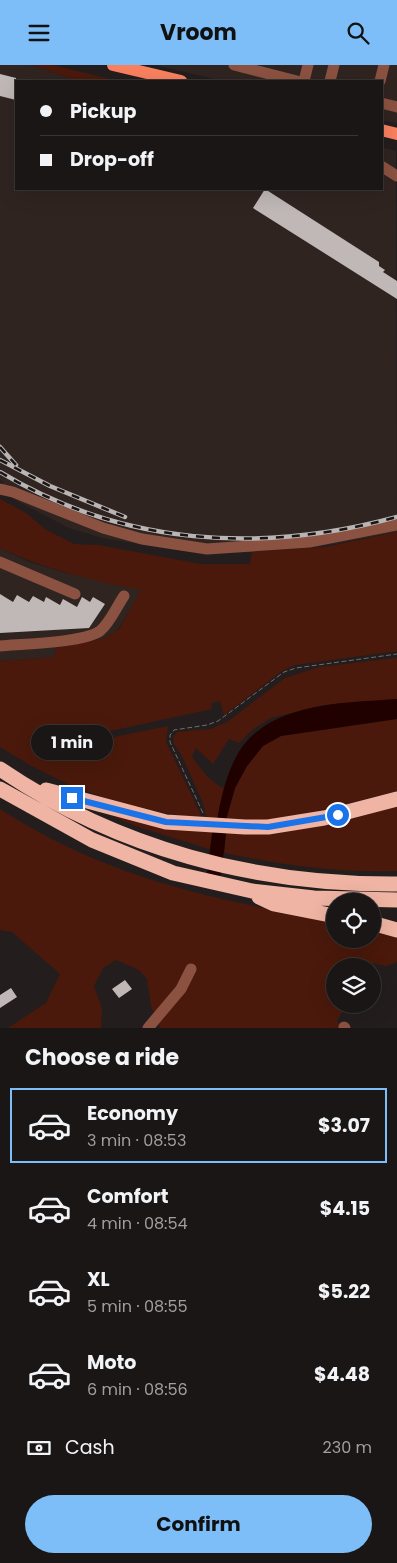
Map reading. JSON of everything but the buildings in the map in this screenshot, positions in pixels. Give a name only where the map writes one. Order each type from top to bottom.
[{"type":"highway","points":[[0,769],[68,809],[126,836],[204,862],[279,877],[337,883],[397,884]]},
{"type":"highway","points":[[21,783],[106,808],[166,822],[268,827],[324,818],[397,799]]},
{"type":"highway","points":[[0,789],[50,818],[121,852],[173,873],[260,894],[360,901],[397,900]]},
{"type":"highway","points":[[260,894],[274,904],[326,914]]},
{"type":"highway","points":[[381,926],[397,930]]},
{"type":"main road","points":[[112,65],[176,80]]},
{"type":"main road","points":[[383,130],[397,134]]},
{"type":"street","points":[[234,65],[293,80]]},
{"type":"street","points":[[304,80],[308,65]]},
{"type":"street","points":[[330,80],[334,65]]},
{"type":"street","points":[[380,80],[384,65]]},
{"type":"street","points":[[383,104],[397,107]]},
{"type":"street","points":[[383,167],[397,176]]},
{"type":"street","points":[[0,489],[13,492],[103,528],[142,539],[207,549],[309,543],[397,525]]},
{"type":"street","points":[[0,562],[76,594]]},
{"type":"street","points":[[0,645],[50,643],[94,634],[105,625],[124,596]]},
{"type":"street","points":[[148,1028],[181,989],[191,969]]},
{"type":"path","points":[[203,815],[170,742],[170,735],[174,730],[206,725],[218,721],[284,672],[296,668],[397,654]]},
{"type":"shaded area","points":[[0,65],[32,65],[75,80],[15,80],[15,190],[383,190],[383,148],[396,151],[397,532],[296,551],[209,553],[175,550],[102,538],[69,528],[0,492],[3,482],[0,479]]},
{"type":"shaded area","points":[[32,65],[53,65],[114,80],[75,80]]},
{"type":"shaded area","points":[[155,65],[397,65],[397,123],[383,120],[383,80],[219,80]]},
{"type":"shaded area","points":[[0,499],[26,513],[45,529],[74,544],[98,545],[201,564],[250,564],[252,552],[325,547],[397,532],[397,651],[295,665],[282,671],[224,715],[220,701],[211,703],[212,709],[106,732],[32,742],[33,749],[51,747],[51,757],[58,757],[58,747],[81,744],[82,759],[87,759],[89,742],[168,726],[166,742],[201,815],[197,818],[170,814],[119,802],[71,785],[47,774],[0,747],[0,661],[54,657],[56,648],[105,638],[119,629],[141,590],[69,573],[34,562],[0,548]]},
{"type":"shaded area","points":[[0,548],[29,562],[62,572],[142,590],[118,629],[105,638],[56,648],[55,657],[0,661]]},
{"type":"shaded area","points":[[397,658],[397,699],[324,705],[271,718],[252,730],[239,743],[229,739],[213,764],[196,748],[192,756],[199,766],[210,779],[225,789],[219,821],[207,819],[203,803],[182,756],[174,744],[173,738],[177,732],[211,729],[227,722],[285,678],[319,667]]},
{"type":"shaded area","points":[[397,699],[397,719],[281,736],[263,746],[247,766],[235,788],[226,820],[224,853],[212,850],[220,804],[234,761],[247,742],[263,727],[305,709],[352,702]]},
{"type":"shaded area","points":[[397,719],[397,791],[299,816],[270,820],[226,820],[235,788],[247,766],[263,746],[281,736]]},
{"type":"shaded area","points":[[397,803],[397,871],[353,871],[310,867],[224,853],[226,831]]},
{"type":"shaded area","points":[[0,809],[40,833],[80,853],[120,869],[203,894],[326,920],[326,948],[381,948],[381,933],[397,938],[397,962],[386,966],[381,965],[381,958],[326,958],[326,1013],[342,1013],[337,1021],[342,1028],[160,1028],[151,1006],[147,979],[139,970],[116,960],[103,968],[94,986],[102,1008],[101,1028],[8,1028],[46,1003],[60,974],[12,932],[0,930]]},
{"type":"shaded area","points":[[104,813],[216,832],[212,850],[138,827]]},
{"type":"waterway","points":[[214,873],[219,834]]},
{"type":"railway","points":[[0,447],[16,465]]},
{"type":"railway","points":[[0,460],[50,486],[125,517]]},
{"type":"railway","points":[[0,472],[47,497],[95,515],[144,529],[194,536],[244,539],[295,536],[346,529],[397,517]]},
{"type":"route","points":[[72,798],[166,822],[268,827],[338,815]]}]
